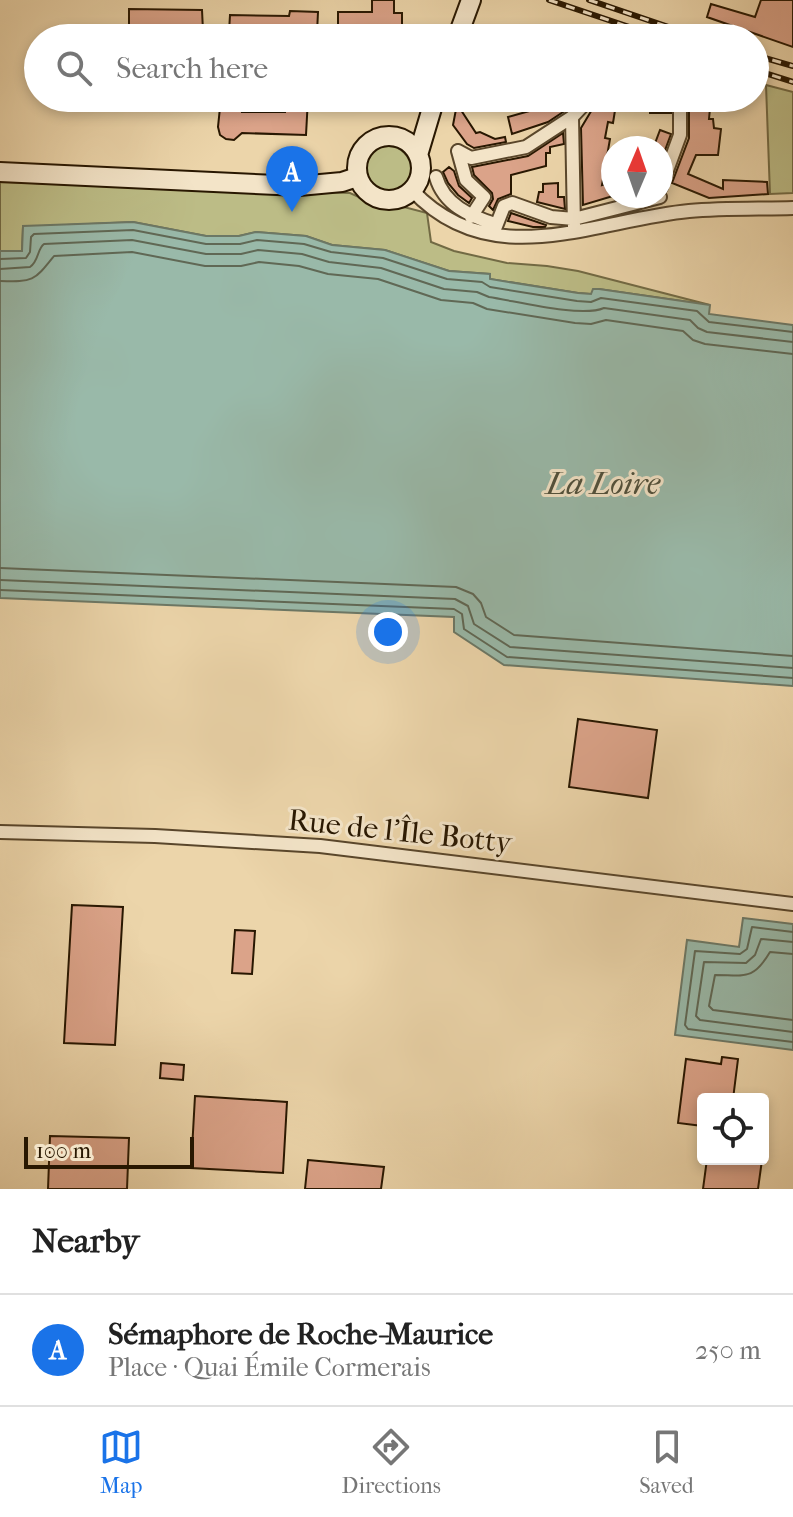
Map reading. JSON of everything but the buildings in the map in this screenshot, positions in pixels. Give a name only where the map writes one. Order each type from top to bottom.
[{"type":"main road","points":[[462,24],[471,0]]},
{"type":"main road","points":[[397,137],[413,126],[425,112]]},
{"type":"main road","points":[[418,155],[409,143],[397,137],[384,136],[366,145],[357,160],[357,177],[367,192],[378,198],[396,199],[412,190],[421,173],[418,155],[431,112]]},
{"type":"main road","points":[[0,172],[299,186],[342,182],[357,177]]},
{"type":"street","points":[[471,217],[484,197],[466,180],[458,151],[471,158],[526,147],[577,112]]},
{"type":"street","points":[[673,155],[680,135],[680,112]]},
{"type":"street","points":[[572,117],[575,234]]},
{"type":"street","points":[[436,177],[443,193],[471,217],[494,229]]},
{"type":"street","points":[[412,190],[448,219],[549,237],[689,211],[793,208]]},
{"type":"street","points":[[494,229],[504,206],[512,203],[551,217],[574,219],[610,208]]},
{"type":"street","points":[[661,208],[661,216]]},
{"type":"street","name":"Rue de l'Île Botty","points":[[0,832],[155,836],[320,846],[793,904]]},
{"type":"green space","points":[[769,86],[793,92],[793,193],[770,194]]},
{"type":"green space","points":[[388,146],[405,152],[411,169],[405,186],[388,192],[371,186],[365,169],[371,152]]},
{"type":"green space","points":[[0,182],[350,193],[383,208],[404,207],[427,213],[431,242],[454,251],[507,263],[578,271],[710,305],[599,289],[591,294],[578,293],[490,279],[490,274],[449,271],[385,250],[332,245],[306,236],[256,232],[239,236],[206,236],[133,222],[23,227],[22,252],[0,251]]},
{"type":"water","name":"La Loire","points":[[133,222],[206,236],[239,236],[256,232],[306,236],[332,245],[385,250],[449,271],[490,274],[490,279],[578,293],[591,294],[593,289],[599,289],[710,305],[709,314],[793,325],[793,686],[504,665],[454,632],[454,617],[0,598],[0,251],[22,251],[23,226]]},
{"type":"water","points":[[743,918],[793,924],[793,1050],[675,1035],[687,940],[739,947]]},
{"type":"railway","points":[[549,0],[620,24]]},
{"type":"railway","points":[[589,0],[660,24]]},
{"type":"railway","points":[[769,59],[793,66]]},
{"type":"railway","points":[[769,74],[793,82]]},
{"type":"place","name":"Sémaphore de Roche-Maurice","points":[[292,212]]}]
